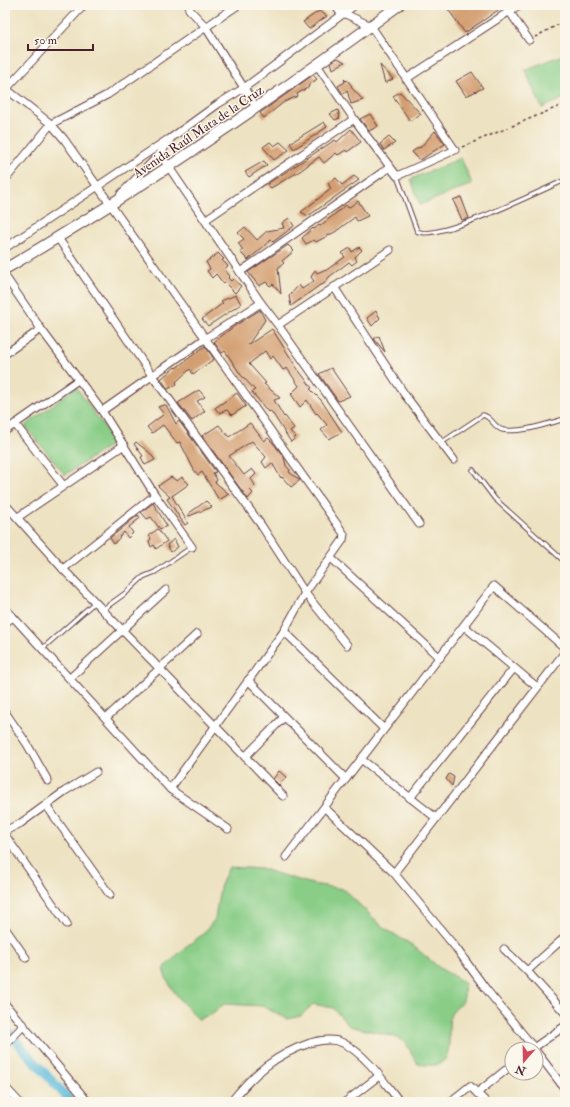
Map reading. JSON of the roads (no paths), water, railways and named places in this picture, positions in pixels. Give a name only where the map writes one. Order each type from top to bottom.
[{"type":"street","points":[[84,5],[5,88],[51,124],[342,528],[344,534],[343,540],[305,593],[284,631],[170,789]]},
{"type":"street","points":[[6,177],[51,124],[107,95],[205,26],[238,5]]},
{"type":"street","points":[[316,65],[354,120],[397,176],[455,150],[371,26],[339,11],[335,5]]},
{"type":"street","points":[[5,248],[244,88],[345,14],[354,5]]},
{"type":"street","name":"Avenida Raúl Mata de la Cruz","points":[[5,269],[110,206],[169,168],[399,5]]},
{"type":"street","points":[[505,5],[529,40]]},
{"type":"street","points":[[406,79],[519,5]]},
{"type":"street","points":[[189,9],[205,26],[256,107]]},
{"type":"street","points":[[205,220],[354,120]]},
{"type":"street","points":[[110,206],[160,154],[171,138]]},
{"type":"street","points":[[160,154],[261,303],[419,524]]},
{"type":"street","points":[[240,272],[390,167]]},
{"type":"street","points":[[58,238],[153,377],[261,525],[305,593],[347,646]]},
{"type":"street","points":[[278,325],[390,250]]},
{"type":"street","points":[[5,276],[41,329],[102,411],[156,495],[192,547]]},
{"type":"street","points":[[334,287],[405,395],[454,460]]},
{"type":"street","points":[[102,411],[153,377],[206,338],[261,303]]},
{"type":"street","points":[[5,354],[41,329]]},
{"type":"street","points":[[5,431],[78,380]]},
{"type":"street","points":[[15,424],[63,485]]},
{"type":"street","points":[[18,517],[124,445]]},
{"type":"street","points":[[62,569],[156,495]]},
{"type":"street","points":[[5,504],[18,517],[62,569],[284,796]]},
{"type":"street","points":[[331,558],[440,658]]},
{"type":"street","points":[[286,857],[325,808],[383,728],[440,658],[494,586],[565,648]]},
{"type":"street","points":[[70,678],[121,629],[166,590]]},
{"type":"street","points":[[5,608],[170,789],[228,829]]},
{"type":"street","points":[[5,623],[13,617]]},
{"type":"street","points":[[464,626],[537,687]]},
{"type":"street","points":[[284,631],[383,728]]},
{"type":"street","points":[[106,718],[198,634]]},
{"type":"street","points":[[394,873],[565,652]]},
{"type":"street","points":[[410,798],[514,668]]},
{"type":"street","points":[[248,680],[346,779]]},
{"type":"street","points":[[5,712],[27,744],[48,781]]},
{"type":"street","points":[[245,757],[284,717]]},
{"type":"street","points":[[361,759],[436,818]]},
{"type":"street","points":[[5,831],[21,823],[65,791],[96,772]]},
{"type":"street","points":[[46,805],[110,895]]},
{"type":"street","points":[[325,808],[394,873],[528,1041]]},
{"type":"street","points":[[5,835],[67,924]]},
{"type":"street","points":[[5,928],[26,958]]},
{"type":"street","points":[[527,971],[565,937]]},
{"type":"street","points":[[504,949],[527,971],[565,1013]]},
{"type":"street","points":[[5,1004],[88,1102]]},
{"type":"street","points":[[5,1045],[24,1025]]},
{"type":"street","points":[[544,1042],[565,1026]]},
{"type":"street","points":[[231,1102],[255,1074],[270,1062],[286,1052],[316,1042],[328,1040],[342,1042],[361,1055],[400,1102]]},
{"type":"street","points":[[544,1062],[565,1089]]},
{"type":"street","points":[[477,1093],[504,1071]]},
{"type":"street","points":[[345,1102],[379,1076]]},
{"type":"street","points":[[450,1102],[470,1086],[486,1102]]},
{"type":"street","points":[[5,1087],[19,1102]]},
{"type":"lane","points":[[397,176],[417,231],[427,234],[461,225],[565,180]]},
{"type":"lane","points":[[441,443],[483,416],[488,417],[496,426],[503,430],[532,428],[565,419]]},
{"type":"lane","points":[[474,470],[495,499],[565,562]]},
{"type":"lane","points":[[102,610],[127,592],[143,577],[155,572],[192,547]]},
{"type":"lane","points":[[43,648],[95,602]]},
{"type":"waterway","points":[[5,1029],[71,1102]]}]
